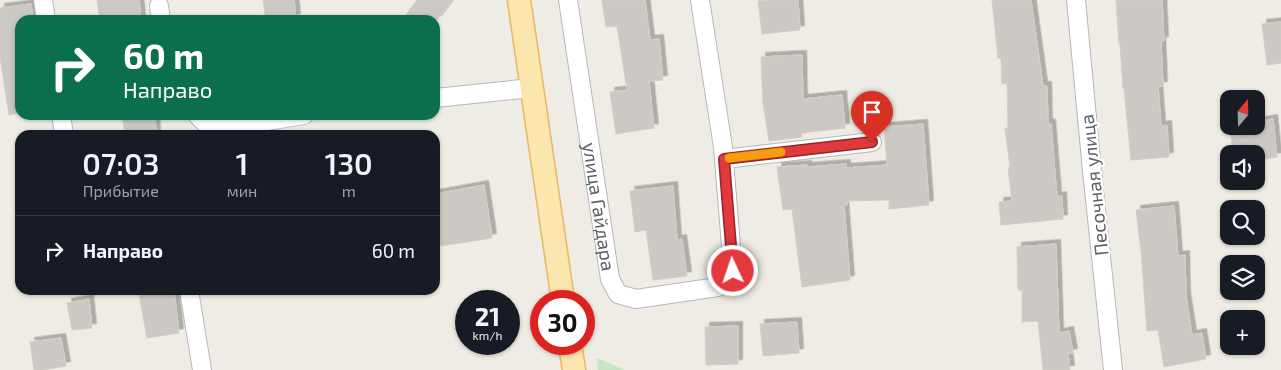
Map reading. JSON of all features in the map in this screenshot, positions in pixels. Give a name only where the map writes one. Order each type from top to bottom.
[{"type":"main road","points":[[519,0],[561,290]]},
{"type":"main road","points":[[572,355],[574,370]]},
{"type":"street","points":[[43,0],[45,15]]},
{"type":"street","name":"улица Гайдара","points":[[568,0],[610,279],[613,287],[622,296],[636,299],[718,287],[730,279],[733,271],[733,262],[724,159]]},
{"type":"street","points":[[700,0],[724,159],[872,142]]},
{"type":"street","name":"Песочная улица","points":[[1076,0],[1113,370]]},
{"type":"street","points":[[440,97],[531,88]]},
{"type":"street","points":[[226,130],[278,120]]},
{"type":"street","points":[[190,295],[202,370]]},
{"type":"green space","points":[[597,358],[625,370],[598,370]]},
{"type":"building","points":[[97,0],[139,0],[140,15],[99,15]]},
{"type":"building","points":[[263,0],[294,0],[296,15],[265,15]]},
{"type":"building","points":[[417,0],[452,0],[440,16],[406,15]]},
{"type":"building","points":[[602,0],[645,0],[650,40],[659,39],[663,80],[649,81],[654,128],[616,134],[610,92],[627,90],[617,26],[606,27]]},
{"type":"building","points":[[798,0],[800,30],[762,34],[758,1]]},
{"type":"building","points":[[992,0],[1031,0],[1043,86],[1047,86],[1048,124],[1051,124],[1057,197],[1062,196],[1063,219],[1001,225],[999,202],[1012,201],[1005,128],[1008,128],[1007,83],[1002,84],[1001,58],[998,58]]},
{"type":"building","points":[[1116,0],[1162,0],[1164,41],[1161,41],[1163,86],[1158,86],[1161,126],[1167,125],[1169,157],[1131,160]]},
{"type":"building","points":[[31,4],[32,15],[15,15],[15,114],[9,115],[0,57],[0,8]]},
{"type":"building","points":[[1281,22],[1281,63],[1267,65],[1262,24]]},
{"type":"building","points":[[802,55],[803,99],[842,95],[845,128],[801,133],[802,137],[769,141],[763,103],[761,57]]},
{"type":"building","points":[[1273,119],[1277,157],[1265,159],[1265,145],[1232,145],[1231,135],[1265,135],[1265,120]]},
{"type":"building","points":[[123,120],[155,120],[156,130],[124,130]]},
{"type":"building","points":[[923,124],[929,205],[889,209],[889,200],[847,201],[847,205],[844,205],[850,280],[802,287],[792,209],[783,210],[777,167],[846,164],[846,168],[887,165],[884,127]]},
{"type":"building","points":[[484,185],[492,238],[441,246],[440,193]]},
{"type":"building","points":[[673,186],[677,240],[682,239],[687,276],[653,280],[646,230],[635,232],[630,191]]},
{"type":"building","points":[[1174,206],[1178,256],[1185,255],[1186,297],[1192,335],[1202,333],[1206,359],[1164,367],[1158,330],[1147,331],[1136,210]]},
{"type":"building","points":[[1056,244],[1059,333],[1069,331],[1073,353],[1068,354],[1070,370],[1043,370],[1038,321],[1022,322],[1022,290],[1018,290],[1017,247]]},
{"type":"building","points":[[139,295],[175,295],[179,333],[147,338]]},
{"type":"building","points":[[89,299],[92,328],[72,330],[67,303]]},
{"type":"building","points":[[797,322],[799,353],[763,356],[760,324]]},
{"type":"building","points":[[738,326],[738,364],[706,365],[705,327]]},
{"type":"building","points":[[61,338],[66,366],[34,370],[30,342]]},
{"type":"slow traffic","points":[[729,158],[781,152]]},
{"type":"route","points":[[733,271],[724,159],[872,142]]}]
